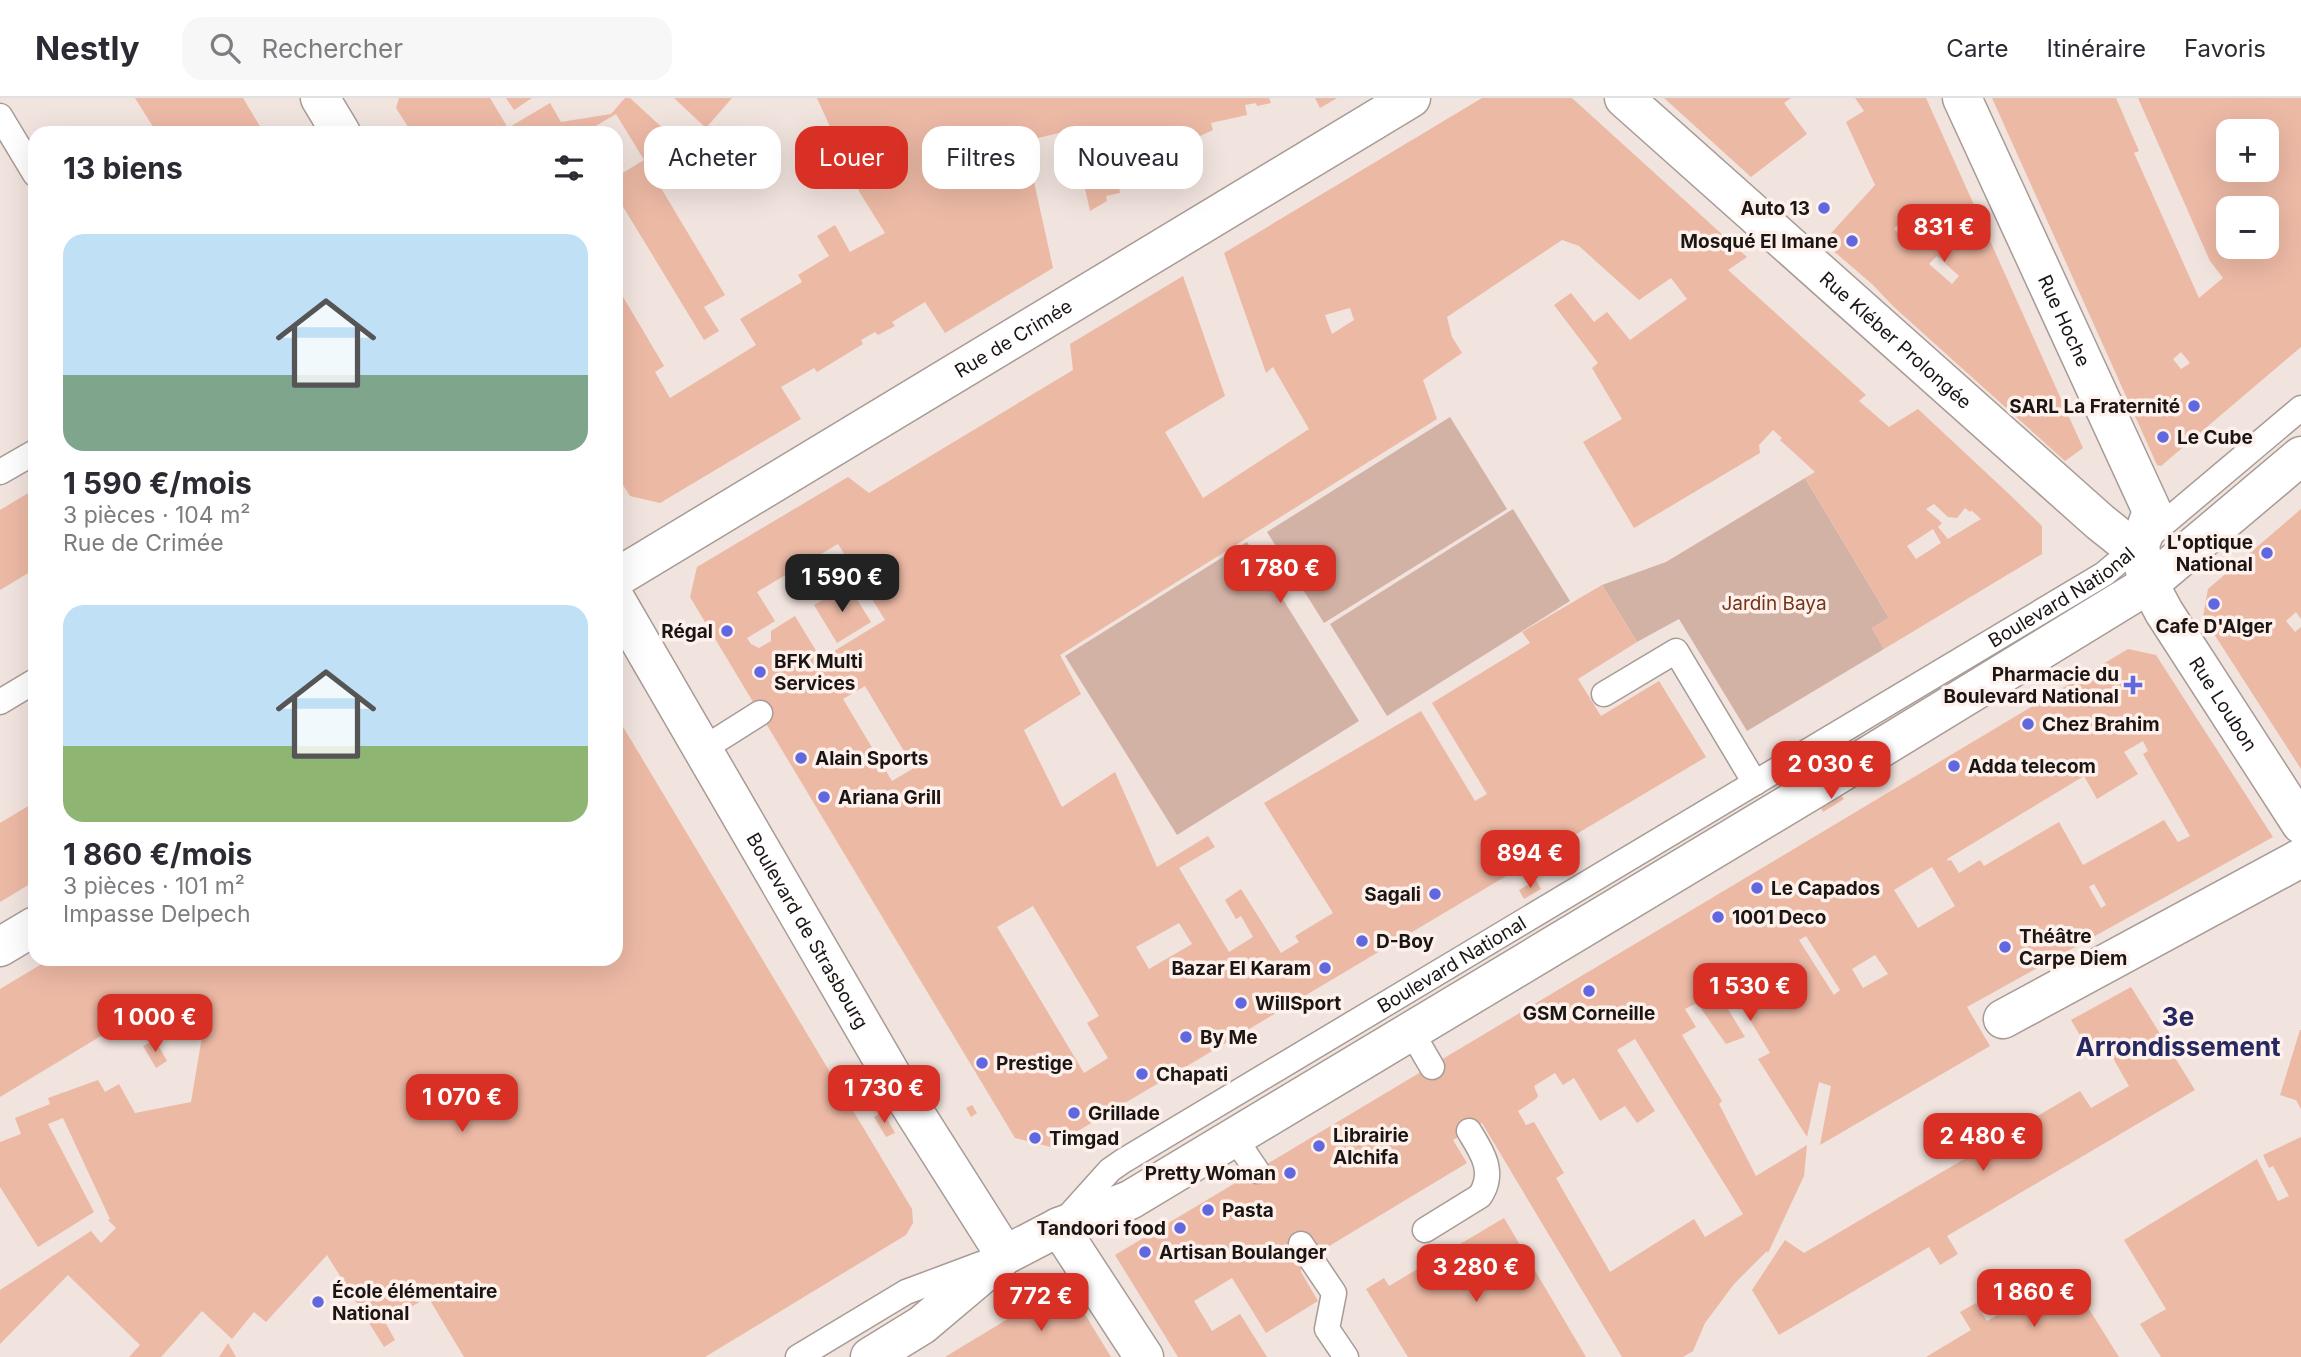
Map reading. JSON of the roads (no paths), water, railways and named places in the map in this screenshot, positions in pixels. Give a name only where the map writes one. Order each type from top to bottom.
[{"type":"street","points":[[320,98],[337,126]]},
{"type":"street","name":"Rue de Crimée","points":[[623,574],[1410,98]]},
{"type":"street","name":"Rue Kléber Prolongée","points":[[1624,98],[2100,522],[2120,538],[2140,545]]},
{"type":"street","name":"Rue Hoche","points":[[1962,98],[2152,511],[2140,545]]},
{"type":"street","name":"Boulevard National","points":[[870,1357],[922,1325],[1005,1255],[1059,1227],[1130,1200],[1819,786],[2149,584],[2301,456]]},
{"type":"street","name":"Rue Loubon","points":[[2140,545],[2149,584],[2164,612],[2301,824]]},
{"type":"street","name":"Boulevard de Strasbourg","points":[[623,612],[899,1088],[1005,1255]]},
{"type":"street","points":[[2003,1019],[2301,859]]},
{"type":"street","points":[[0,947],[28,930]]},
{"type":"street","points":[[1059,1227],[1144,1357]]},
{"type":"lane","points":[[0,116],[28,162]]},
{"type":"lane","name":"Boulevard National","points":[[1059,1227],[1110,1170],[1123,1161],[2104,574],[2301,408]]},
{"type":"lane","points":[[0,472],[28,456]]},
{"type":"lane","points":[[1604,694],[1676,651],[1755,783]]},
{"type":"lane","points":[[0,702],[28,685]]},
{"type":"lane","points":[[702,749],[760,713]]},
{"type":"lane","points":[[1411,1031],[1432,1067]]},
{"type":"lane","points":[[1425,1230],[1480,1196],[1485,1188],[1485,1157],[1469,1130]]},
{"type":"lane","points":[[1234,1137],[1257,1171]]},
{"type":"lane","points":[[1301,1244],[1334,1293],[1327,1329],[1346,1357]]},
{"type":"lane","name":"Boulevard National","points":[[798,1357],[906,1292],[1005,1255]]},
{"type":"place","name":"Auto 13","points":[[1824,208]]},
{"type":"place","name":"Mosqué El Imane","points":[[1852,241]]},
{"type":"place","name":"SARL La Fraternité","points":[[2194,406]]},
{"type":"place","name":"Le Cube","points":[[2163,437]]},
{"type":"place","name":"L'optique National","points":[[2267,553]]},
{"type":"place","name":"Cafe D'Alger","points":[[2214,604]]},
{"type":"place","name":"Régal","points":[[727,631]]},
{"type":"place","name":"BFK Multi Services","points":[[760,672]]},
{"type":"place","name":"Pharmacie du Boulevard National","points":[[2133,685]]},
{"type":"place","name":"Chez Brahim","points":[[2028,724]]},
{"type":"place","name":"Alain Sports","points":[[801,758]]},
{"type":"place","name":"Adda telecom","points":[[1954,766]]},
{"type":"place","name":"Ariana Grill","points":[[824,797]]},
{"type":"place","name":"Le Capados","points":[[1757,888]]},
{"type":"place","name":"Sagali","points":[[1435,894]]},
{"type":"place","name":"1001 Deco","points":[[1718,917]]},
{"type":"place","name":"D-Boy","points":[[1362,941]]},
{"type":"place","name":"Théâtre Carpe Diem","points":[[2005,947]]},
{"type":"place","name":"Bazar El Karam","points":[[1325,968]]},
{"type":"place","name":"GSM Corneille","points":[[1589,991]]},
{"type":"place","name":"WillSport","points":[[1241,1003]]},
{"type":"place","name":"By Me","points":[[1186,1037]]},
{"type":"place","name":"Prestige","points":[[982,1063]]},
{"type":"place","name":"Chapati","points":[[1142,1074]]},
{"type":"place","name":"Grillade","points":[[1074,1113]]},
{"type":"place","name":"Timgad","points":[[1035,1138]]},
{"type":"place","name":"Librairie Alchifa","points":[[1319,1146]]},
{"type":"place","name":"Pretty Woman","points":[[1290,1173]]},
{"type":"place","name":"Pasta","points":[[1208,1210]]},
{"type":"place","name":"Tandoori food","points":[[1180,1228]]},
{"type":"place","name":"Artisan Boulanger","points":[[1145,1252]]},
{"type":"place","name":"École élémentaire National","points":[[318,1302]]},
{"type":"district","name":"3e Arrondissement","points":[[2178,1032]]},
{"type":"park label","name":"Jardin Baya","points":[[1774,603]]}]
